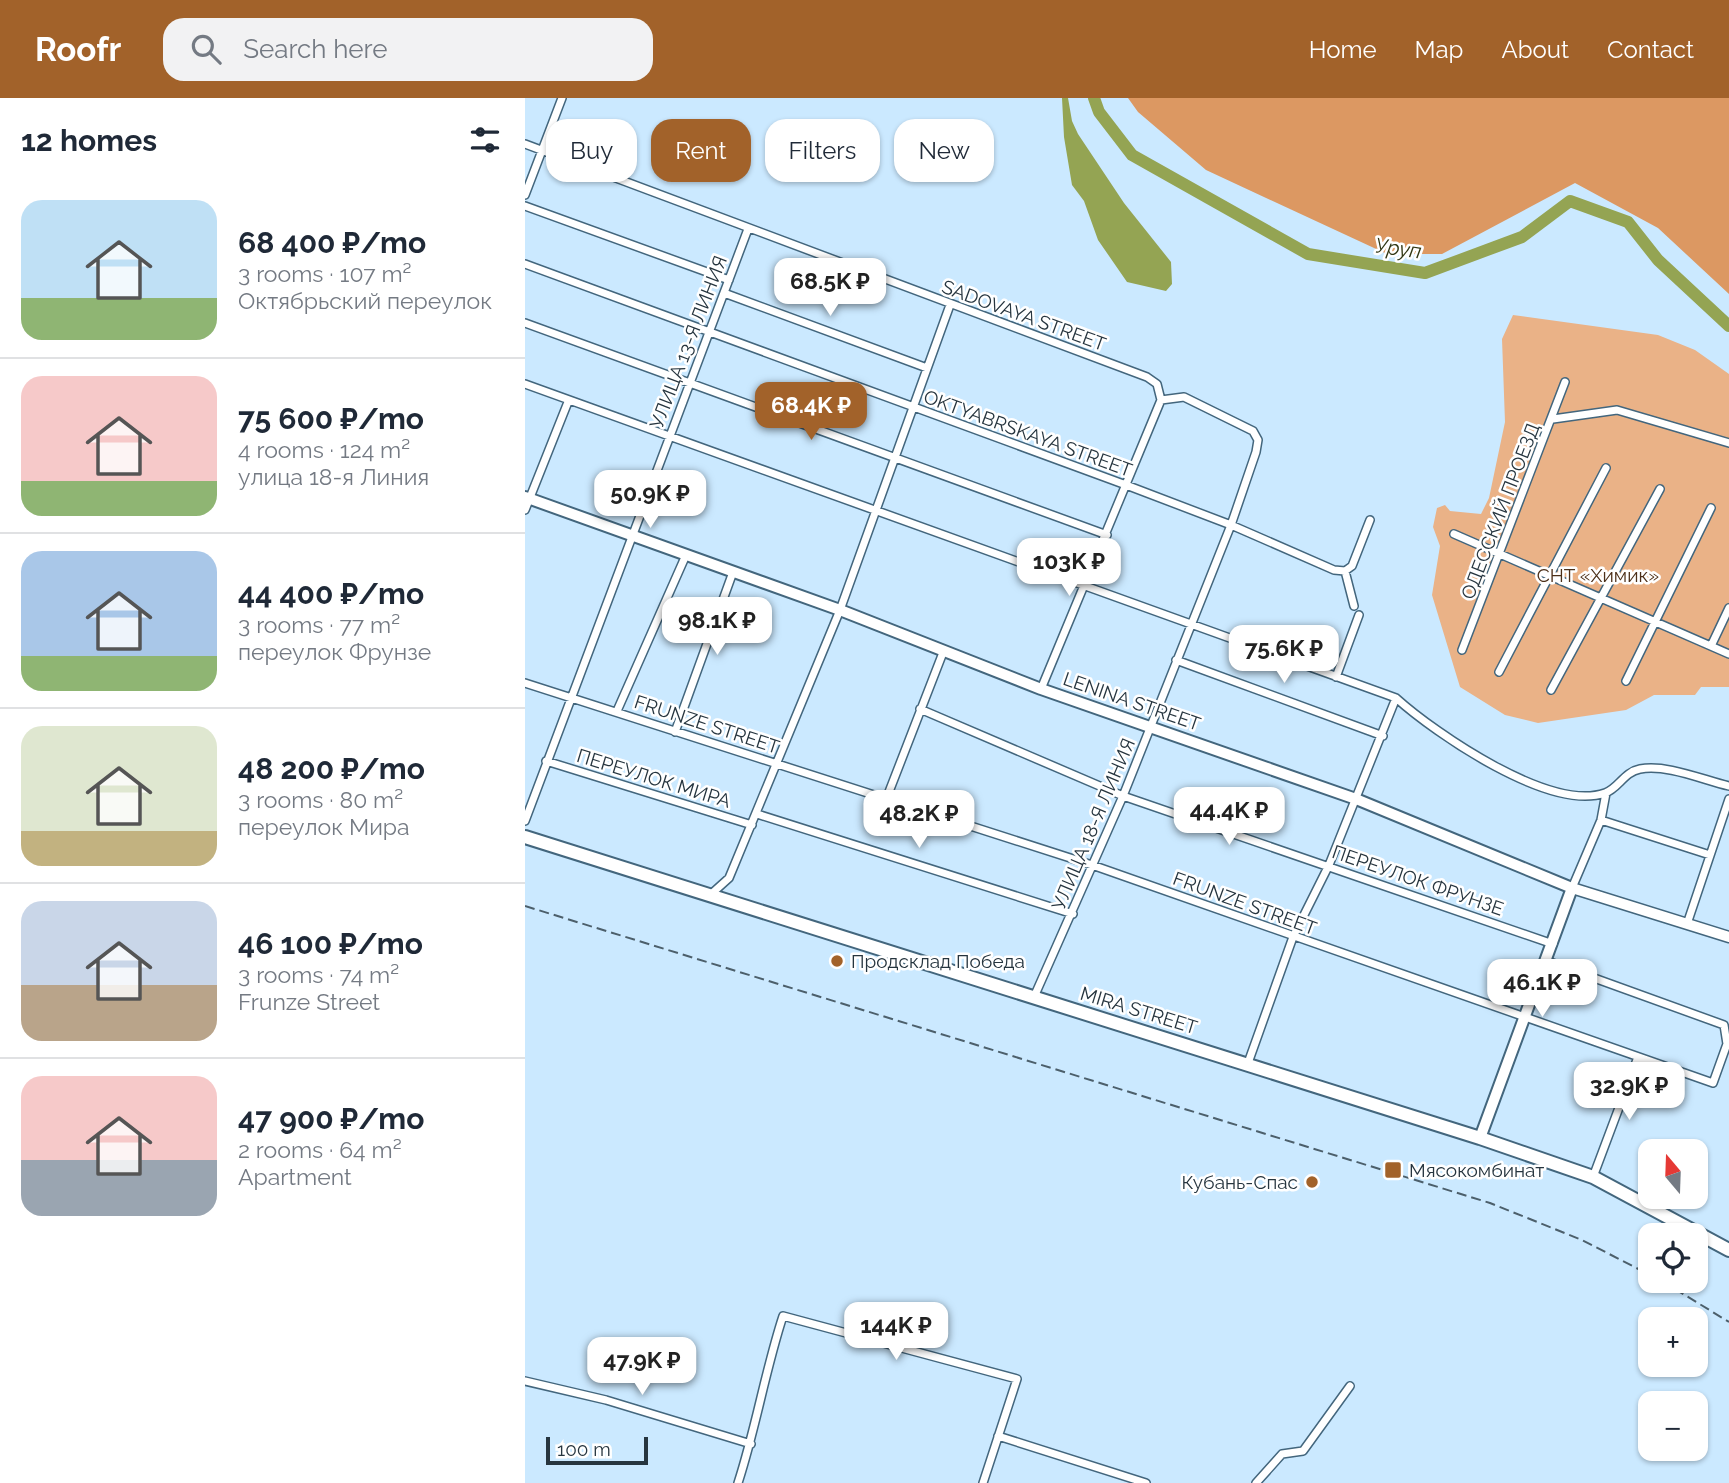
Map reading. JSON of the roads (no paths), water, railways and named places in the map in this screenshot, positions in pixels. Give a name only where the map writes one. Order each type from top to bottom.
[{"type":"main road","name":"LENINA STREET","points":[[527,498],[840,610],[1041,689],[1151,725],[1356,799],[1573,888]]},
{"type":"main road","name":"MIRA STREET","points":[[525,837],[708,897],[1248,1063],[1480,1138],[1593,1177],[1729,1250]]},
{"type":"main road","points":[[1480,1138],[1573,888]]},
{"type":"street","points":[[525,195],[562,98]]},
{"type":"street","name":"SADOVAYA STREET","points":[[525,144],[1147,377],[1157,384],[1161,400]]},
{"type":"street","points":[[525,206],[729,280]]},
{"type":"street","name":"УЛИЦА 13-Я ЛИНИЯ","points":[[525,821],[748,229]]},
{"type":"street","name":"OKTYABRSKAYA STREET","points":[[525,264],[1126,485],[1231,525],[1334,570],[1345,571]]},
{"type":"street","points":[[724,293],[927,368]]},
{"type":"street","points":[[708,897],[729,878],[757,814],[840,610],[950,304]]},
{"type":"street","points":[[525,323],[1107,535]]},
{"type":"street","name":"ОДЕССКИЙ ПРОЕЗД","points":[[1462,650],[1565,382]]},
{"type":"street","points":[[525,384],[568,402],[670,434],[876,509],[1084,589],[1396,698],[1462,750],[1531,783],[1570,795],[1606,793]]},
{"type":"street","name":"УЛИЦА 18-Я ЛИНИЯ","points":[[1034,998],[1073,914],[1151,725],[1231,525],[1258,440],[1253,431],[1184,397],[1161,400]]},
{"type":"street","points":[[1041,689],[1161,400]]},
{"type":"street","points":[[525,510],[527,498],[568,402]]},
{"type":"street","points":[[1553,419],[1617,410],[1729,443]]},
{"type":"street","points":[[1499,672],[1606,468]]},
{"type":"street","points":[[1551,690],[1660,489]]},
{"type":"street","points":[[1626,681],[1711,508]]},
{"type":"street","points":[[1354,606],[1345,571],[1352,566],[1370,520]]},
{"type":"street","points":[[1454,534],[1729,654]]},
{"type":"street","points":[[617,711],[686,555]]},
{"type":"street","points":[[675,732],[733,572]]},
{"type":"street","points":[[1711,646],[1729,608]]},
{"type":"street","points":[[1336,677],[1359,615]]},
{"type":"street","points":[[887,797],[944,650]]},
{"type":"street","points":[[1176,660],[1383,736]]},
{"type":"street","name":"FRUNZE STREET","points":[[525,683],[1092,865],[1713,1083],[1727,1044],[1724,1025],[1547,961]]},
{"type":"street","points":[[1248,1063],[1293,937],[1329,865],[1396,698]]},
{"type":"street","name":"ПЕРЕУЛОК ФРУНЗЕ","points":[[921,709],[1122,796],[1553,944]]},
{"type":"street","name":"ПЕРЕУЛОК МИРА","points":[[546,761],[752,825]]},
{"type":"street","points":[[1573,888],[1601,820],[1606,793],[1627,774],[1640,769],[1682,774],[1729,786]]},
{"type":"street","points":[[1687,924],[1729,799]]},
{"type":"street","name":"ПЕРЕУЛОК МИРА","points":[[757,814],[1073,914]]},
{"type":"street","points":[[1601,820],[1710,855]]},
{"type":"street","name":"LENINA STREET","points":[[1573,888],[1729,937]]},
{"type":"street","points":[[1593,1177],[1638,1057]]},
{"type":"street","points":[[738,1483],[751,1444],[766,1370],[783,1316],[1017,1379],[983,1483]]},
{"type":"street","points":[[525,1381],[606,1400],[751,1444]]},
{"type":"street","points":[[1256,1483],[1282,1454],[1303,1451],[1350,1386]]},
{"type":"street","points":[[998,1436],[1146,1483]]},
{"type":"waterway","name":"Уруп","points":[[1094,98],[1099,112],[1132,155],[1308,254],[1425,273],[1522,237],[1570,201],[1628,222],[1658,260],[1729,326]]},
{"type":"railway","points":[[525,906],[1490,1203],[1582,1240],[1638,1269]]},
{"type":"railway","points":[[1682,1293],[1729,1322]]},
{"type":"place","name":"Продсклад Победа","points":[[837,961]]},
{"type":"place","name":"Мясокомбинат","points":[[1393,1170]]},
{"type":"place","name":"Кубань-Спас","points":[[1312,1182]]},
{"type":"park label","name":"СНТ «Химик»","points":[[1598,575]]}]
